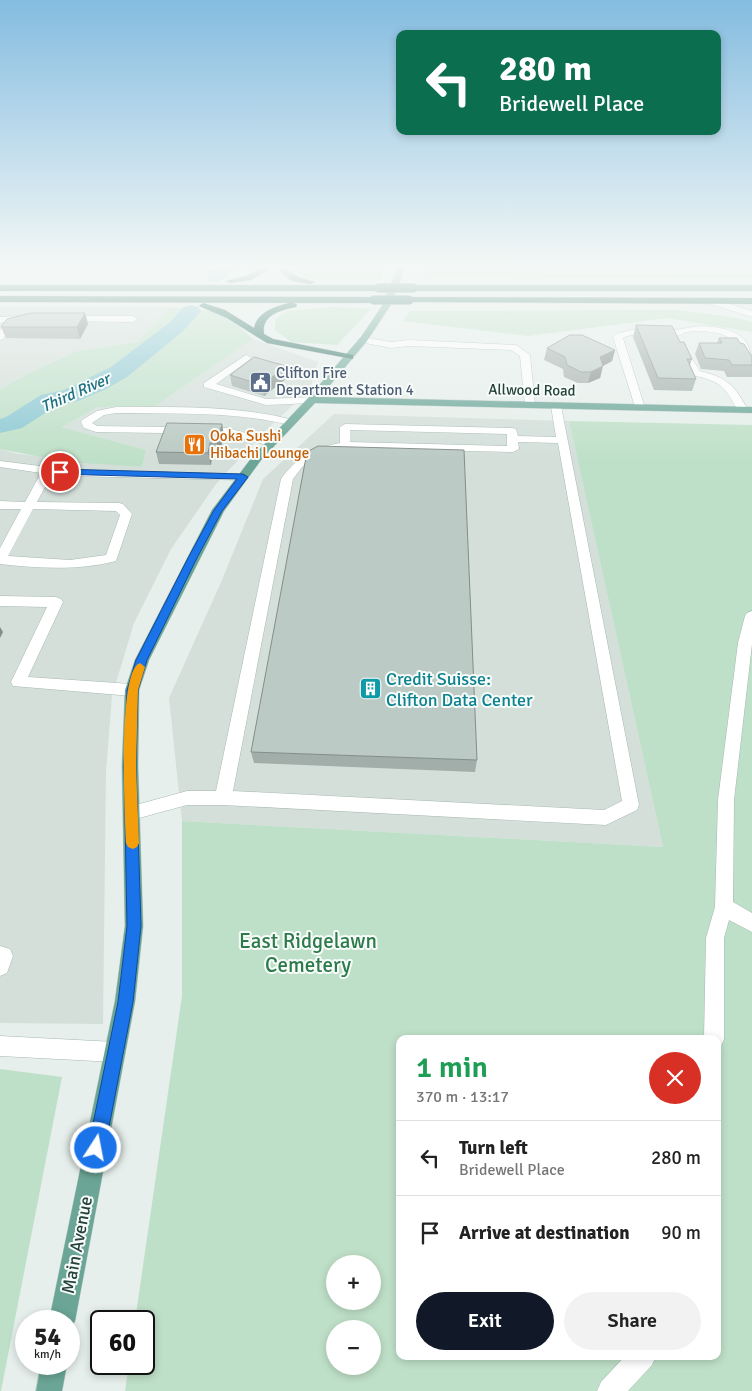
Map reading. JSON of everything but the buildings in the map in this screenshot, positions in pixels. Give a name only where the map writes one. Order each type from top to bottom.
[{"type":"highway","points":[[253,331],[260,336],[282,345],[350,356]]},
{"type":"highway","points":[[259,331],[260,336]]},
{"type":"main road","name":"Main Avenue","points":[[64,1310],[125,1002],[134,926],[130,766],[132,690],[142,660],[218,510],[270,443],[312,400],[369,331]]},
{"type":"main road","name":"Allwood Road","points":[[312,400],[747,410]]},
{"type":"main road","points":[[49,1391],[52,1375]]},
{"type":"street","points":[[681,331],[686,350],[696,373],[721,380],[729,386],[747,410]]},
{"type":"street","points":[[714,331],[739,339],[744,344],[752,362]]},
{"type":"street","points":[[640,408],[618,337],[633,332],[686,350]]},
{"type":"street","points":[[363,340],[390,345],[409,343],[513,347],[524,354],[530,405]]},
{"type":"street","points":[[246,358],[208,385],[266,402],[312,400]]},
{"type":"street","points":[[132,813],[187,798],[223,798],[606,818],[631,805],[556,406]]},
{"type":"street","points":[[270,443],[228,431],[96,429],[88,426],[86,422],[101,413],[116,410],[238,413],[273,417],[290,422]]},
{"type":"street","points":[[223,798],[287,479],[296,464],[320,450],[345,445],[513,449],[512,431],[345,428],[345,445]]},
{"type":"street","points":[[512,436],[561,437]]},
{"type":"street","points":[[0,464],[48,471],[243,477]]},
{"type":"street","points":[[0,505],[29,506],[118,507],[126,514],[111,558],[96,563],[30,563],[0,560],[14,533],[29,506],[48,471]]},
{"type":"street","points":[[0,532],[14,533]]},
{"type":"street","points":[[0,601],[56,602],[18,682],[132,690]]},
{"type":"street","points":[[714,1035],[715,938],[724,907],[726,800],[745,643],[752,616]]},
{"type":"street","points":[[724,907],[752,923]]},
{"type":"street","points":[[0,956],[3,956],[0,966]]},
{"type":"street","points":[[0,1046],[115,1052]]},
{"type":"street","points":[[610,1391],[639,1360]]},
{"type":"shaded area","points":[[0,331],[148,331],[138,342],[77,351],[35,370],[0,389]]},
{"type":"shaded area","points":[[253,339],[318,362],[310,389],[261,435],[216,484],[171,549],[134,623],[112,696],[106,771],[103,1024],[0,1023],[0,449],[18,454],[142,467],[146,450],[62,427],[98,407],[155,406]]},
{"type":"shaded area","points":[[334,414],[569,421],[663,847],[182,821],[169,698],[222,580],[263,479]]},
{"type":"green space","points":[[148,331],[244,331],[253,339],[155,406],[98,407],[62,427],[146,450],[142,467],[67,462],[0,449],[0,389],[35,370],[77,351],[138,342]]},
{"type":"green space","points":[[276,331],[350,331],[337,345],[291,342]]},
{"type":"green space","points":[[486,331],[567,331],[528,336]]},
{"type":"green space","name":"East Ridgelawn Cemetery","points":[[569,421],[752,425],[752,1391],[125,1391],[127,1375],[155,1375],[155,1310],[137,1310],[182,996],[182,821],[663,847]]},
{"type":"green space","points":[[0,1069],[62,1077],[0,1391]]},
{"type":"waterway","name":"Third River","points":[[0,426],[14,423],[49,400],[70,396],[98,384],[119,372],[171,331]]},
{"type":"slow traffic","points":[[133,843],[130,766],[132,690],[140,667]]},
{"type":"place","name":"Clifton Fire Department Station 4","points":[[260,382]]},
{"type":"place","name":"Ooka Sushi Hibachi Lounge","points":[[194,445]]},
{"type":"place","name":"Credit Suisse: Clifton Data Center","points":[[370,689]]},
{"type":"route","points":[[60,472],[243,477],[218,510],[192,558],[142,660],[132,690],[130,766],[134,926],[125,1002],[96,1148]]}]
